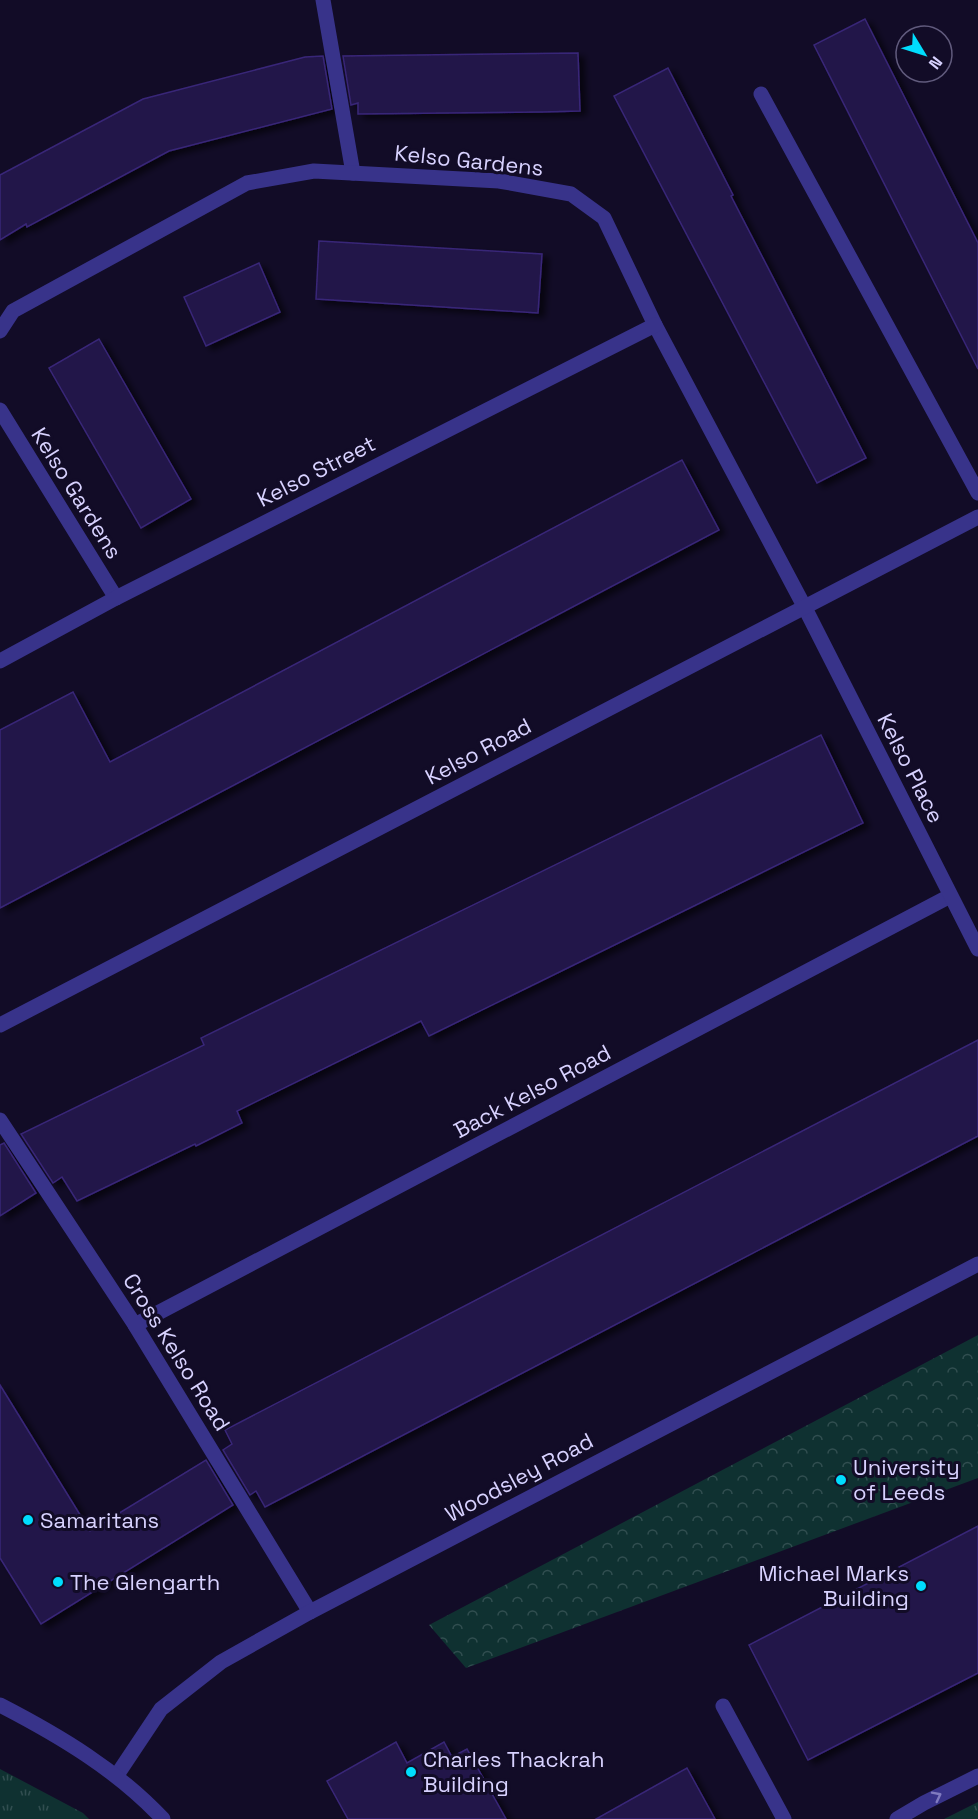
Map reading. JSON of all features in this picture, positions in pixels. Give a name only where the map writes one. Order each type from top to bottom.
[{"type":"street","points":[[323,0],[353,173]]},
{"type":"street","points":[[761,94],[978,493]]},
{"type":"street","name":"Kelso Gardens","points":[[0,331],[13,311],[247,183],[314,171],[500,181],[571,194],[604,218],[655,325],[804,606]]},
{"type":"street","name":"Kelso Street","points":[[0,661],[116,598],[655,325]]},
{"type":"street","name":"Kelso Gardens","points":[[0,411],[116,598]]},
{"type":"street","name":"Kelso Road","points":[[0,1025],[804,606],[978,518]]},
{"type":"street","name":"Kelso Place","points":[[804,606],[978,949]]},
{"type":"street","name":"Back Kelso Road","points":[[135,1325],[950,896]]},
{"type":"street","name":"Cross Kelso Road","points":[[0,1120],[135,1325],[310,1612]]},
{"type":"street","name":"Woodsley Road","points":[[117,1775],[161,1709],[221,1662],[310,1612],[978,1264]]},
{"type":"street","points":[[0,1706],[42,1727],[117,1775],[163,1819]]},
{"type":"street","points":[[723,1706],[784,1819]]},
{"type":"street","points":[[897,1819],[978,1776]]},
{"type":"green space","points":[[978,1335],[978,1478],[466,1668],[429,1625]]},
{"type":"green space","points":[[0,1769],[83,1813],[89,1819],[0,1819]]},
{"type":"green space","points":[[978,1802],[978,1819],[944,1819]]},
{"type":"building","points":[[865,19],[894,76],[894,84],[898,84],[978,243],[978,369],[814,45]]},
{"type":"building","points":[[578,53],[580,111],[542,112],[358,114],[358,103],[351,105],[343,56]]},
{"type":"building","points":[[323,56],[332,109],[169,151],[27,227],[26,224],[0,240],[0,175],[143,99],[305,57]]},
{"type":"building","points":[[668,68],[866,458],[817,483],[614,96]]},
{"type":"building","points":[[319,241],[542,254],[538,313],[316,299]]},
{"type":"building","points":[[259,263],[280,312],[206,346],[184,297]]},
{"type":"building","points":[[99,339],[191,499],[141,528],[49,368]]},
{"type":"building","points":[[682,460],[719,530],[0,908],[0,730],[73,692],[110,762]]},
{"type":"building","points":[[821,735],[863,823],[429,1036],[421,1021],[237,1111],[242,1123],[77,1201],[62,1177],[53,1183],[21,1134],[204,1045],[201,1038]]},
{"type":"building","points":[[978,1040],[978,1136],[265,1507],[256,1491],[250,1495],[223,1450],[232,1444],[225,1430]]},
{"type":"building","points":[[4,1143],[36,1193],[0,1216],[0,1145]]},
{"type":"building","points":[[0,1385],[90,1531],[206,1460],[233,1505],[41,1624],[0,1558]]},
{"type":"building","name":"Michael Marks Building","points":[[978,1526],[978,1673],[808,1760],[749,1645]]},
{"type":"building","name":"Charles Thackrah Building","points":[[396,1742],[407,1763],[444,1742],[452,1757],[467,1749],[506,1819],[348,1819],[327,1781]]},
{"type":"building","name":"Charles Thackrah Building","points":[[687,1768],[715,1819],[596,1819]]},
{"type":"place","name":"University of Leeds","points":[[841,1480]]},
{"type":"place","name":"Samaritans","points":[[28,1520]]},
{"type":"place","name":"The Glengarth","points":[[58,1582]]},
{"type":"place","name":"Michael Marks Building","points":[[921,1586]]},
{"type":"place","name":"Charles Thackrah Building","points":[[411,1772]]}]
